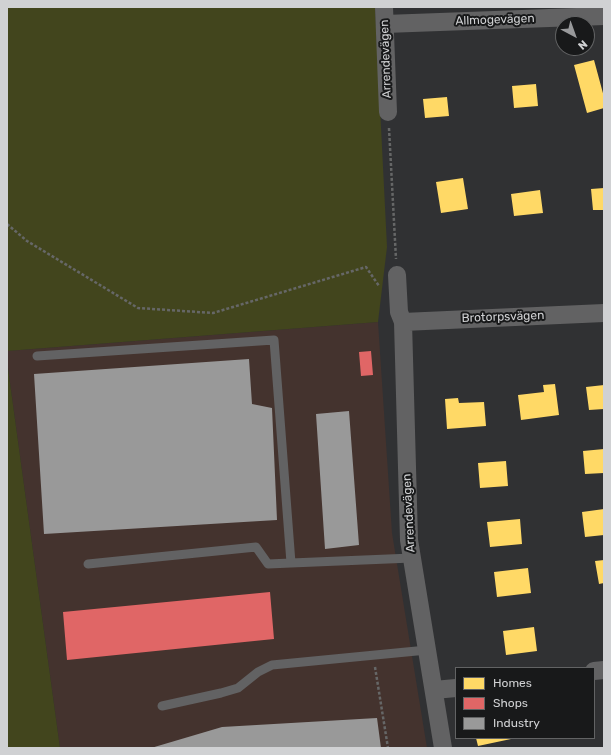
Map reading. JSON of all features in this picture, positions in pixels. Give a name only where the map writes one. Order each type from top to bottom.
[{"type":"street","name":"Allmogevägen","points":[[385,15],[604,16]]},
{"type":"street","name":"Arrendevägen","points":[[385,15],[388,112]]},
{"type":"street","name":"Arrendevägen","points":[[397,276],[399,312],[402,322],[409,540],[443,748]]},
{"type":"street","name":"Brotorpsvägen","points":[[402,322],[604,313]]},
{"type":"street","points":[[434,690],[455,688]]},
{"type":"lane","points":[[37,356],[274,340],[291,563]]},
{"type":"lane","points":[[88,564],[256,548],[268,564],[412,558]]},
{"type":"lane","points":[[162,706],[238,688],[258,672],[272,665],[427,650]]},
{"type":"path","points":[[388,112],[397,276]]},
{"type":"path","points":[[7,224],[27,241],[138,308],[213,313],[366,267],[382,290]]},
{"type":"path","points":[[373,656],[388,748]]},
{"type":"shaded area","points":[[378,322],[392,533],[427,748],[60,748],[7,361],[7,351]]},
{"type":"green space","points":[[7,7],[375,7],[387,247],[378,322],[7,351]]},
{"type":"green space","points":[[7,361],[60,748],[7,748]]},
{"type":"building: Homes","points":[[594,60],[604,97],[604,108],[587,113],[574,65]]},
{"type":"building: Homes","points":[[536,84],[538,106],[514,108],[512,86]]},
{"type":"building: Homes","points":[[447,97],[449,116],[425,118],[423,99]]},
{"type":"building: Homes","points":[[463,178],[468,209],[441,213],[436,182]]},
{"type":"building: Homes","points":[[604,188],[604,210],[593,210],[591,189]]},
{"type":"building: Homes","points":[[540,190],[543,213],[514,216],[511,194]]},
{"type":"building: Homes","points":[[555,384],[559,415],[521,420],[518,395],[544,392],[543,385]]},
{"type":"building: Homes","points":[[604,385],[604,409],[589,410],[586,387]]},
{"type":"building: Homes","points":[[458,398],[459,403],[484,402],[486,426],[447,429],[445,399]]},
{"type":"building: Homes","points":[[604,449],[604,473],[585,474],[583,451]]},
{"type":"building: Homes","points":[[506,461],[508,486],[480,488],[478,463]]},
{"type":"building: Homes","points":[[604,509],[604,535],[585,537],[582,512]]},
{"type":"building: Homes","points":[[520,519],[522,544],[490,547],[487,522]]},
{"type":"building: Homes","points":[[604,560],[604,583],[599,584],[595,561]]},
{"type":"building: Homes","points":[[528,568],[531,593],[497,597],[494,572]]},
{"type":"building: Homes","points":[[534,627],[537,651],[506,655],[503,631]]},
{"type":"building: Homes","points":[[476,739],[511,739],[478,746]]},
{"type":"building: Shops","points":[[371,351],[373,375],[361,376],[359,352]]},
{"type":"building: Shops","points":[[270,592],[274,639],[67,660],[63,612]]},
{"type":"building: Industry","points":[[249,359],[252,404],[272,408],[277,520],[44,534],[34,374]]},
{"type":"building: Industry","points":[[349,411],[359,545],[325,549],[316,414]]},
{"type":"building: Industry","points":[[377,718],[381,748],[151,748],[222,727]]}]
